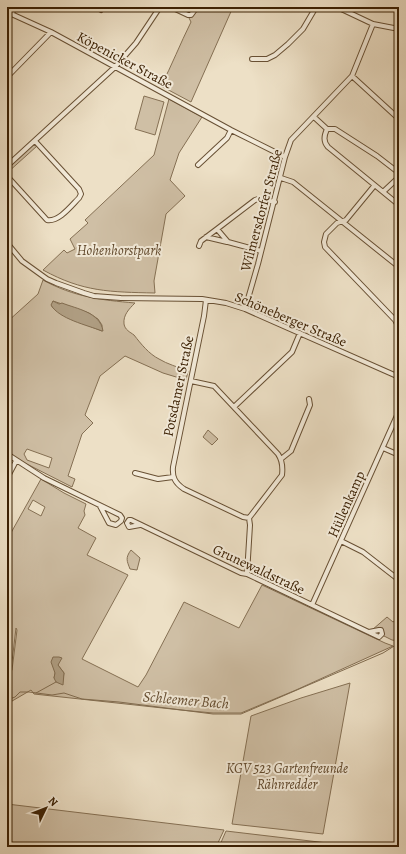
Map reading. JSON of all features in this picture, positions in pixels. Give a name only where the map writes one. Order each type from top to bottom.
[{"type":"street","points":[[9,13],[17,7]]},
{"type":"street","points":[[96,7],[101,10]]},
{"type":"street","points":[[7,166],[115,67],[136,43],[160,7]]},
{"type":"street","points":[[171,7],[188,15],[191,15],[197,7]]},
{"type":"street","points":[[252,59],[267,59],[288,44],[302,29],[316,7]]},
{"type":"street","points":[[337,7],[373,24],[399,29]]},
{"type":"street","name":"Köpenicker Straße","points":[[9,13],[51,32],[231,130],[285,157]]},
{"type":"street","name":"Wilmersdorfer Straße","points":[[245,308],[262,251],[285,157],[291,140],[352,76],[373,24]]},
{"type":"street","points":[[7,77],[51,32]]},
{"type":"street","points":[[352,76],[399,119]]},
{"type":"street","points":[[314,117],[327,130]]},
{"type":"street","points":[[327,130],[334,129],[341,133],[399,173]]},
{"type":"street","points":[[198,165],[227,138],[231,130]]},
{"type":"street","points":[[327,130],[324,143],[374,186],[399,205]]},
{"type":"street","points":[[7,176],[47,220],[52,221],[57,219],[79,198],[81,194],[79,189],[35,141]]},
{"type":"street","points":[[383,192],[399,177]]},
{"type":"street","points":[[281,178],[293,182],[399,267]]},
{"type":"street","points":[[374,186],[346,220],[337,223],[326,234],[324,242],[325,247],[395,320],[399,328]]},
{"type":"street","points":[[199,246],[206,237],[254,200],[258,199],[275,202]]},
{"type":"street","points":[[217,229],[228,242]]},
{"type":"street","points":[[206,237],[262,251]]},
{"type":"street","name":"Schöneberger Straße","points":[[7,243],[34,269],[60,284],[79,291],[121,298],[206,300],[245,308],[399,377]]},
{"type":"street","name":"Potsdamer Straße","points":[[173,477],[173,466],[206,300]]},
{"type":"street","points":[[395,320],[399,316]]},
{"type":"street","points":[[234,406],[292,352],[300,333]]},
{"type":"street","points":[[191,381],[214,386],[234,406],[281,459],[283,470],[282,475],[250,518],[247,574]]},
{"type":"street","points":[[281,459],[291,451],[310,405],[309,399]]},
{"type":"street","name":"Hüllenkamp","points":[[312,605],[399,411]]},
{"type":"street","points":[[383,448],[399,455]]},
{"type":"street","points":[[7,454],[44,478],[120,515],[122,518],[121,521],[116,525],[112,525],[107,521],[100,506]]},
{"type":"street","points":[[7,478],[16,461]]},
{"type":"street","points":[[135,473],[158,479],[173,477],[184,489],[243,517],[250,518]]},
{"type":"street","name":"Grunewaldstraße","points":[[140,525],[369,632]]},
{"type":"street","points":[[341,541],[364,552],[399,580]]},
{"type":"green space","points":[[199,7],[233,7],[191,102],[161,86],[191,22],[189,18]]},
{"type":"green space","points":[[144,96],[164,102],[155,135],[135,129]]},
{"type":"green space","name":"Hohenhorstpark","points":[[169,99],[202,117],[179,153],[170,180],[185,196],[166,214],[154,281],[155,293],[110,291],[84,287],[71,283],[43,270],[64,250],[67,253],[75,249],[70,239],[88,223],[85,220],[154,155]]},
{"type":"green space","points":[[32,145],[37,146],[7,173],[7,169]]},
{"type":"green space","points":[[43,280],[54,286],[88,297],[135,303],[124,318],[124,324],[127,329],[155,357],[188,371],[186,380],[163,373],[125,356],[100,376],[85,415],[93,423],[82,434],[68,476],[75,479],[72,487],[19,460],[7,451],[7,322],[38,294]],"holes":[[[53,301],[89,313],[98,319],[102,325],[102,331],[76,321],[58,311],[52,307]],[[27,449],[52,458],[49,468],[27,460],[24,454]]]},
{"type":"green space","points":[[208,430],[218,439],[212,445],[203,437]]},
{"type":"green space","points":[[41,479],[86,504],[84,511],[85,515],[78,528],[96,538],[87,555],[128,575],[82,659],[138,687],[146,675],[184,602],[239,628],[262,585],[393,646],[241,713],[213,713],[34,694],[31,690],[7,704],[7,673],[10,673],[12,670],[17,630],[16,628],[11,670],[7,672],[7,540]],"holes":[[[33,500],[45,507],[41,516],[28,509]],[[59,657],[58,665],[64,673],[63,679],[54,678]]]},
{"type":"green space","points":[[131,550],[140,558],[137,570],[130,569],[128,564],[127,557]]},
{"type":"green space","points":[[387,617],[393,622],[399,618],[399,641],[392,640],[372,630]]},
{"type":"green space","name":"KGV 523 Gartenfreunde Rähnredder","points":[[350,683],[323,834],[232,824],[251,716],[301,698]]},
{"type":"green space","points":[[7,804],[224,830],[216,847],[7,847]]},
{"type":"green space","points":[[226,831],[361,847],[219,847]]},
{"type":"shaded area","points":[[53,301],[59,304],[62,303],[81,309],[93,315],[101,325],[103,331],[74,321],[60,314],[51,305]]},
{"type":"shaded area","points":[[53,657],[62,658],[58,665],[64,673],[63,685],[56,682],[54,678],[55,673],[51,662]]},
{"type":"waterway","name":"Schleemer Bach","points":[[7,700],[15,697],[20,692],[52,695],[64,693],[82,699],[119,702],[213,714],[241,714],[383,653],[399,643]]},
{"type":"waterway","points":[[36,693],[56,682]]},
{"type":"waterway","points":[[7,841],[32,847]]}]
